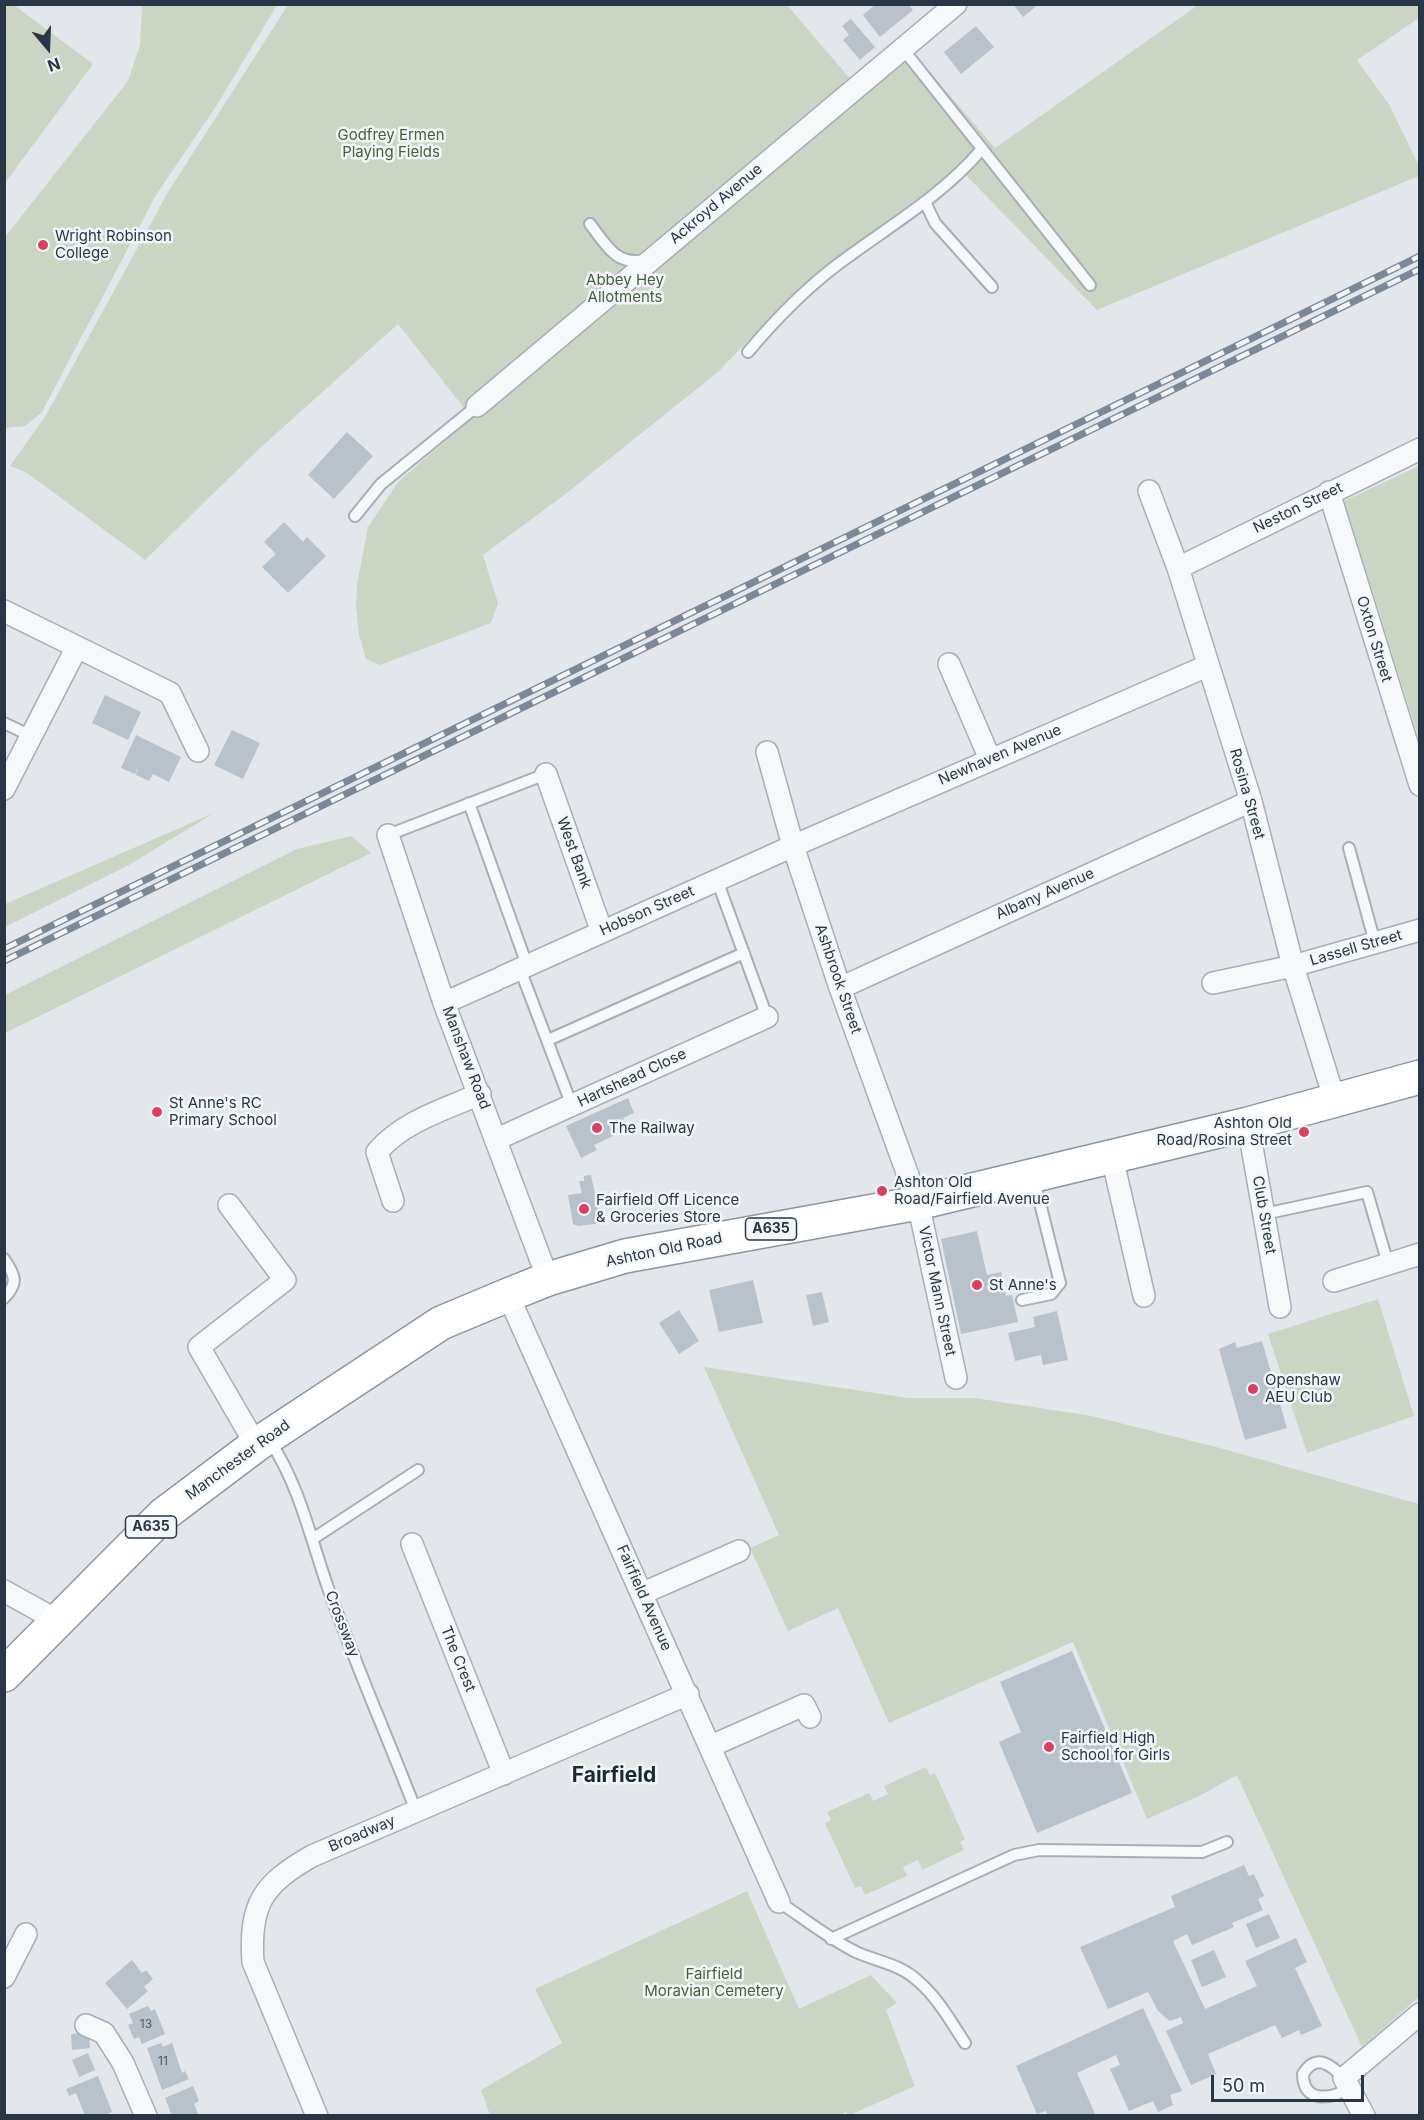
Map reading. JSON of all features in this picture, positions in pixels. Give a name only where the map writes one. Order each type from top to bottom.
[{"type":"highway","name":"Ashton Old Road","points":[[441,1323],[548,1279],[625,1256],[918,1203],[1248,1124],[1419,1077]]},
{"type":"highway","name":"Manchester Road","points":[[4,1675],[163,1515],[262,1441],[441,1323]]},
{"type":"street","name":"Ackroyd Avenue","points":[[477,406],[956,4]]},
{"type":"street","name":"Neston Street","points":[[1178,568],[1419,449]]},
{"type":"street","name":"Rosina Street","points":[[1149,491],[1178,568],[1251,801],[1293,966],[1335,1101]]},
{"type":"street","name":"Oxton Street","points":[[1329,492],[1419,785]]},
{"type":"street","points":[[4,611],[170,693],[198,751]]},
{"type":"street","points":[[4,789],[76,647]]},
{"type":"street","points":[[949,664],[990,759]]},
{"type":"street","name":"Newhaven Avenue","points":[[793,846],[1207,666]]},
{"type":"street","name":"Ashbrook Street","points":[[767,752],[793,846],[840,988],[918,1203]]},
{"type":"street","name":"West Bank","points":[[546,774],[602,932]]},
{"type":"street","name":"Albany Avenue","points":[[840,988],[1251,801]]},
{"type":"street","name":"Manshaw Road","points":[[388,835],[444,1003],[548,1279]]},
{"type":"street","name":"Hobson Street","points":[[444,1003],[793,846]]},
{"type":"street","name":"Lassell Street","points":[[1213,983],[1293,966],[1419,930]]},
{"type":"street","name":"Hartshead Close","points":[[497,1139],[767,1017]]},
{"type":"street","points":[[393,1201],[377,1152],[387,1140],[403,1130],[480,1094]]},
{"type":"street","name":"Club Street","points":[[1248,1124],[1280,1307]]},
{"type":"street","points":[[1112,1157],[1144,1296]]},
{"type":"street","name":"Victor Mann Street","points":[[918,1203],[931,1296],[942,1346],[956,1378]]},
{"type":"street","points":[[229,1205],[285,1280],[199,1347],[262,1441]]},
{"type":"street","points":[[1334,1281],[1419,1254]]},
{"type":"street","name":"Fairfield Avenue","points":[[508,1295],[779,1902]]},
{"type":"street","name":"The Crest","points":[[412,1544],[504,1774]]},
{"type":"street","points":[[643,1593],[739,1551]]},
{"type":"street","points":[[4,1591],[58,1621]]},
{"type":"street","name":"Broadway","points":[[317,2115],[253,1962],[251,1937],[263,1893],[285,1871],[312,1856],[687,1694]]},
{"type":"street","points":[[711,1746],[804,1705],[810,1717]]},
{"type":"street","points":[[4,1977],[26,1934]]},
{"type":"street","points":[[1364,2115],[1347,2083],[1419,2014]]},
{"type":"street","points":[[86,2025],[104,2033],[123,2062],[146,2115]]},
{"type":"lane","points":[[903,49],[1090,285]]},
{"type":"lane","points":[[748,352],[774,321],[835,266],[925,202],[962,172],[981,150]]},
{"type":"lane","points":[[925,202],[935,223],[992,287]]},
{"type":"lane","points":[[590,224],[615,256],[624,261],[636,262],[652,258]]},
{"type":"lane","points":[[355,516],[381,484],[477,406]]},
{"type":"lane","points":[[4,723],[32,736]]},
{"type":"lane","points":[[388,835],[546,774]]},
{"type":"lane","points":[[469,803],[511,973],[548,1040],[572,1106]]},
{"type":"lane","points":[[1350,848],[1375,943]]},
{"type":"lane","points":[[717,880],[767,1017]]},
{"type":"lane","points":[[548,1040],[744,953]]},
{"type":"lane","points":[[1022,1300],[1051,1294],[1060,1283],[1033,1176]]},
{"type":"lane","points":[[1264,1214],[1367,1192],[1388,1264]]},
{"type":"lane","points":[[4,1258],[16,1280],[14,1288],[4,1298]]},
{"type":"lane","name":"Crossway","points":[[262,1441],[286,1465],[314,1538],[327,1586],[416,1811]]},
{"type":"lane","points":[[314,1538],[418,1470]]},
{"type":"lane","points":[[831,1938],[1014,1855],[1039,1850],[1202,1852],[1227,1842]]},
{"type":"lane","points":[[779,1902],[831,1938],[858,1953],[899,1967],[917,1979],[933,1995],[965,2043]]},
{"type":"green space","points":[[5,4],[14,5],[93,64],[5,183]]},
{"type":"green space","points":[[142,5],[277,5],[217,105],[156,195],[42,412],[25,426],[5,428],[5,237],[128,81],[140,45]]},
{"type":"green space","points":[[288,5],[787,5],[858,88],[909,48],[995,148],[1198,5],[1419,5],[1419,18],[1357,60],[1390,106],[1419,166],[1419,176],[1097,310],[959,168],[831,262],[783,304],[718,372],[563,496],[483,555],[498,603],[491,623],[380,665],[366,659],[359,635],[356,607],[357,584],[368,527],[398,482],[472,418],[398,324],[258,450],[145,560],[27,473],[10,466],[46,415],[168,192]]},
{"type":"green space","points":[[1419,466],[1419,739],[1344,501]]},
{"type":"green space","points":[[214,813],[129,865],[5,927],[5,904]]},
{"type":"green space","points":[[351,836],[371,853],[5,1033],[5,995],[297,849]]},
{"type":"green space","points":[[1378,1299],[1414,1416],[1307,1453],[1268,1334]]},
{"type":"green space","points":[[704,1367],[908,1398],[975,1398],[1092,1416],[1220,1448],[1419,1504],[1419,1997],[1362,2047],[1237,1775],[1199,1796],[1147,1819],[1073,1642],[889,1723],[838,1608],[788,1631],[750,1548],[779,1535]]},
{"type":"green space","points":[[926,1767],[930,1775],[935,1773],[965,1839],[960,1842],[964,1850],[922,1870],[918,1860],[903,1867],[907,1876],[865,1895],[861,1886],[855,1888],[825,1823],[831,1820],[827,1812],[869,1793],[873,1801],[888,1794],[884,1786]]},
{"type":"green space","name":"Fairfield Moravian Cemetery","points":[[747,1891],[799,2009],[871,1975],[897,2003],[886,2010],[915,2086],[850,2115],[845,2112],[840,2116],[490,2115],[481,2090],[562,2043],[535,1989]]},
{"type":"building","points":[[876,4],[908,4],[913,10],[880,37],[863,15]]},
{"type":"building","points":[[1013,4],[1039,4],[1023,17]]},
{"type":"building","points":[[851,19],[875,47],[860,60],[843,40],[849,35],[842,26]]},
{"type":"building","points":[[976,26],[994,47],[961,74],[944,52]]},
{"type":"building","points":[[347,432],[373,456],[334,499],[308,475]]},
{"type":"building","points":[[284,522],[303,542],[307,537],[326,556],[288,593],[262,567],[276,554],[264,542]]},
{"type":"building","points":[[105,695],[141,712],[128,740],[92,723]]},
{"type":"building","points":[[232,730],[260,743],[243,779],[214,765]]},
{"type":"building","points":[[136,735],[181,757],[169,782],[153,774],[149,781],[136,775],[138,767],[135,774],[121,768]]},
{"type":"building","name":"The Railway","points":[[628,1098],[634,1113],[623,1118],[628,1129],[594,1145],[597,1150],[581,1158],[566,1126]]},
{"type":"building","name":"Fairfield Off Licence & Groceries Store","points":[[591,1175],[601,1223],[578,1226],[573,1224],[568,1195],[582,1193],[579,1181],[584,1181],[584,1176]]},
{"type":"building","name":"St Anne's","points":[[977,1231],[987,1275],[1001,1272],[1006,1296],[1012,1295],[1018,1322],[961,1334],[941,1239]]},
{"type":"building","points":[[753,1280],[763,1323],[719,1332],[709,1290]]},
{"type":"building","points":[[822,1292],[829,1322],[813,1326],[806,1295]]},
{"type":"building","points":[[679,1310],[699,1341],[679,1354],[659,1323]]},
{"type":"building","points":[[1057,1311],[1068,1360],[1043,1365],[1041,1355],[1015,1361],[1008,1333],[1035,1327],[1033,1317]]},
{"type":"building","name":"Openshaw AEU Club","points":[[1262,1341],[1287,1428],[1245,1440],[1219,1349],[1235,1342],[1237,1348]]},
{"type":"building","points":[[1072,1651],[1132,1793],[1037,1833],[999,1742],[1021,1732],[1000,1682]]},
{"type":"building","points":[[1244,1865],[1249,1876],[1254,1874],[1264,1896],[1258,1899],[1263,1910],[1232,1923],[1234,1927],[1192,1945],[1187,1934],[1173,1941],[1205,2009],[1257,1986],[1245,1961],[1296,1938],[1307,1962],[1295,1968],[1322,2026],[1301,2035],[1299,2030],[1282,2038],[1275,2025],[1208,2054],[1216,2074],[1191,2085],[1166,2031],[1183,2023],[1181,2017],[1170,2021],[1158,2011],[1148,1992],[1108,2009],[1080,1947],[1175,1907],[1171,1896]]},
{"type":"building","points":[[1269,1914],[1280,1938],[1256,1948],[1246,1924]]},
{"type":"building","points":[[1214,1950],[1226,1977],[1202,1987],[1191,1960]]},
{"type":"building","points":[[132,1960],[142,1973],[146,1970],[153,1979],[144,1987],[148,1991],[127,2009],[105,1983]]},
{"type":"building","points":[[148,2006],[151,2011],[155,2009],[165,2034],[142,2044],[139,2037],[134,2039],[128,2025],[133,2023],[129,2014]]},
{"type":"building","points":[[1143,2008],[1182,2091],[1170,2095],[1173,2105],[1158,2112],[1153,2101],[1129,2111],[1110,2069],[1120,2065],[1116,2055],[1077,2073],[1096,2116],[1048,2116],[1046,2111],[1037,2114],[1016,2066]]},
{"type":"building","points":[[88,2032],[90,2048],[72,2050],[71,2034]]},
{"type":"building","points":[[161,2043],[163,2047],[172,2043],[182,2073],[185,2071],[189,2079],[162,2090],[147,2048]]},
{"type":"building","points":[[88,2053],[95,2070],[79,2077],[72,2060]]},
{"type":"building","points":[[98,2076],[112,2112],[102,2116],[85,2116],[76,2093],[69,2096],[66,2089]]},
{"type":"building","points":[[193,2086],[199,2101],[194,2104],[199,2116],[172,2116],[165,2098]]},
{"type":"railway","points":[[4,949],[1420,256]]},
{"type":"railway","points":[[4,961],[1420,269]]},
{"type":"place","name":"Wright Robinson College","points":[[43,245]]},
{"type":"place","name":"St Anne's RC Primary School","points":[[157,1112]]},
{"type":"place","name":"The Railway","points":[[597,1128]]},
{"type":"place","name":"Ashton Old Road/Rosina Street","points":[[1304,1132]]},
{"type":"place","name":"Ashton Old Road/Fairfield Avenue","points":[[882,1191]]},
{"type":"place","name":"Fairfield Off Licence & Groceries Store","points":[[584,1209]]},
{"type":"place","name":"St Anne's","points":[[977,1285]]},
{"type":"place","name":"Openshaw AEU Club","points":[[1253,1389]]},
{"type":"place","name":"Fairfield High School for Girls","points":[[1049,1747]]},
{"type":"district","name":"Fairfield","points":[[614,1776]]},
{"type":"park label","name":"Godfrey Ermen Playing Fields","points":[[391,144]]},
{"type":"park label","name":"Abbey Hey Allotments","points":[[625,288]]}]
